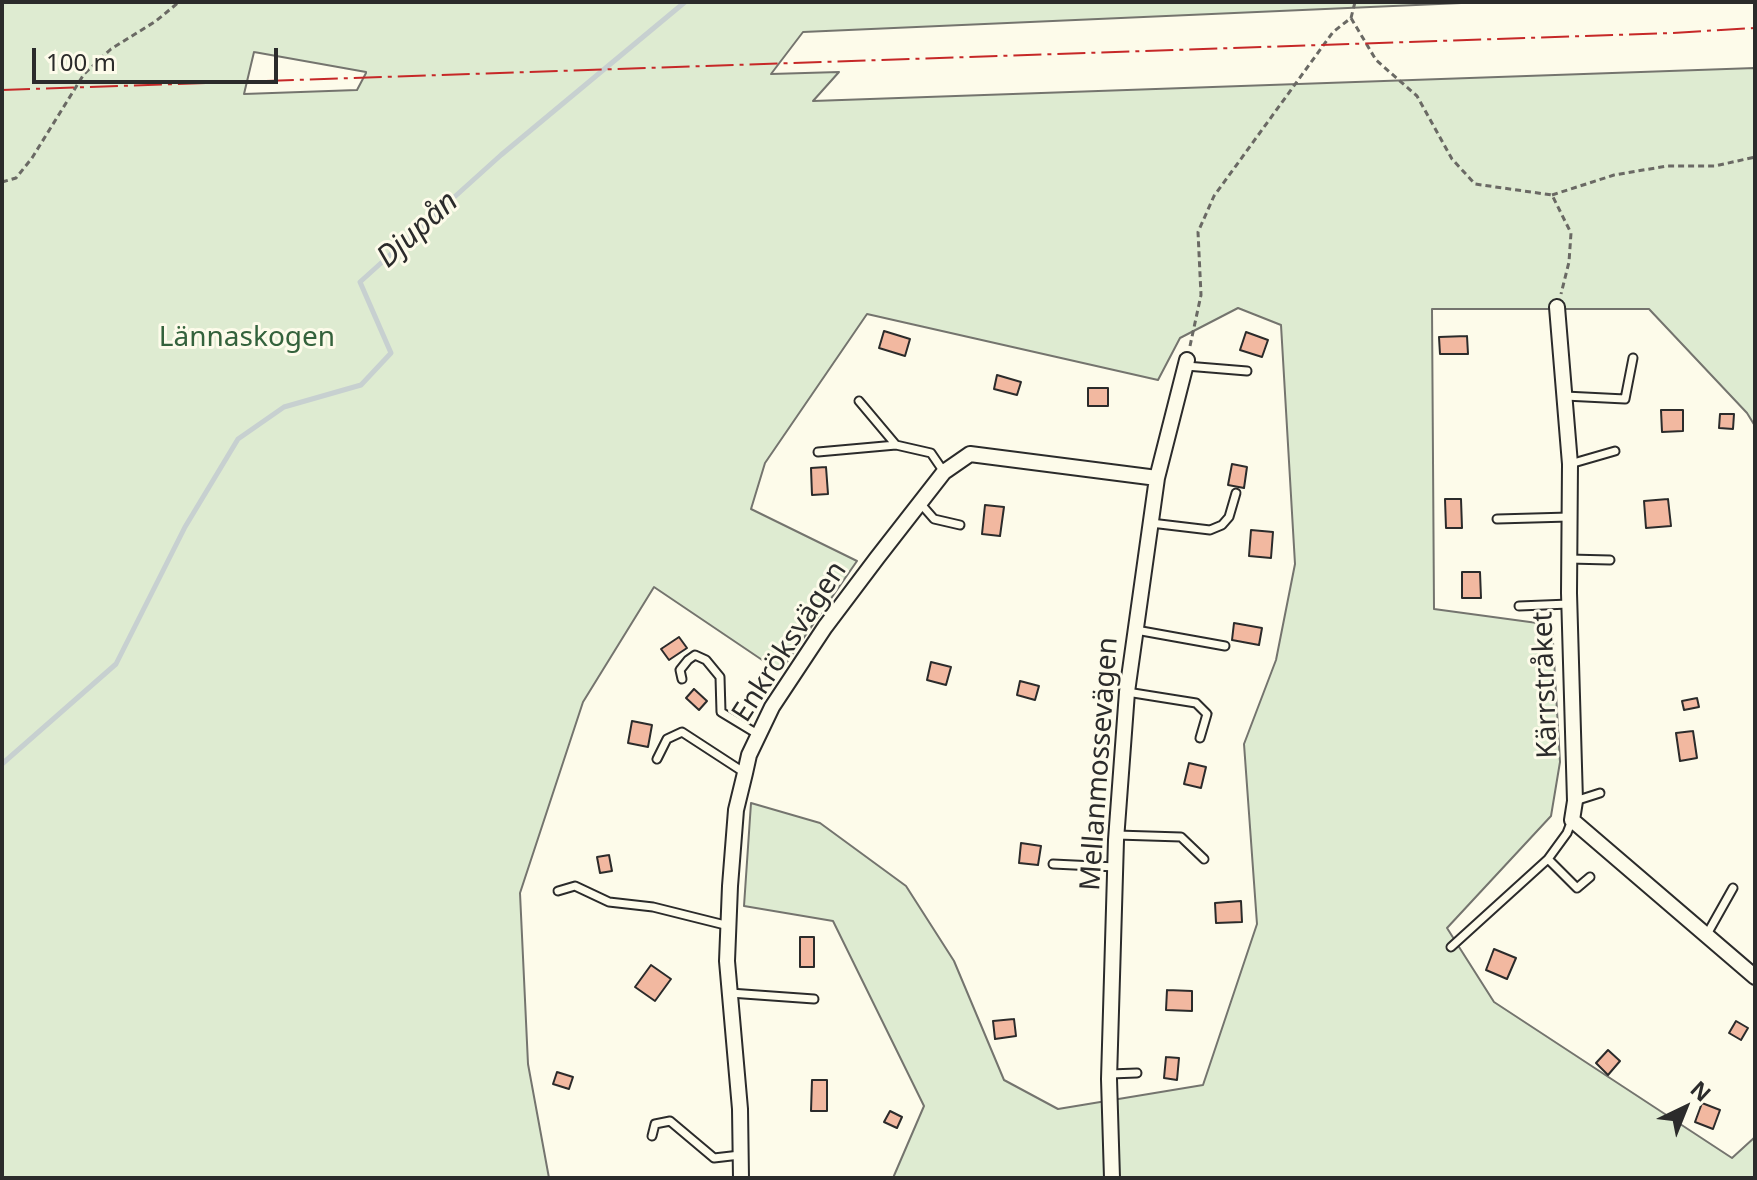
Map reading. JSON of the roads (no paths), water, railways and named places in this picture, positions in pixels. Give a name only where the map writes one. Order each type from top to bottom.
[{"type":"street","name":"Kärrstråket","points":[[1557,307],[1570,464],[1569,604],[1575,801],[1572,820]]},
{"type":"street","name":"Mellanmossevägen","points":[[1112,1178],[1110,1074],[1116,867],[1127,692],[1157,478],[1186,363]]},
{"type":"street","name":"Enkröksvägen","points":[[741,1178],[729,926],[736,810],[749,755],[772,707],[825,627],[944,472],[970,454],[1157,478]]},
{"type":"street","points":[[1572,820],[1755,977]]},
{"type":"lane","points":[[1565,396],[1625,399],[1633,358]]},
{"type":"lane","points":[[1186,363],[1247,371]]},
{"type":"lane","points":[[859,401],[896,445]]},
{"type":"lane","points":[[818,452],[896,445],[931,453],[944,472]]},
{"type":"lane","points":[[1570,464],[1615,451]]},
{"type":"lane","points":[[1151,523],[1210,530],[1222,525],[1229,517],[1236,493]]},
{"type":"lane","points":[[920,503],[934,519],[960,525]]},
{"type":"lane","points":[[1497,519],[1569,517]]},
{"type":"lane","points":[[1569,559],[1610,560]]},
{"type":"lane","points":[[1519,606],[1569,604]]},
{"type":"lane","points":[[1136,630],[1225,646]]},
{"type":"lane","points":[[682,679],[680,670],[688,660],[695,655],[706,660],[720,677],[721,712],[759,735]]},
{"type":"lane","points":[[1127,692],[1196,703],[1207,714],[1200,738]]},
{"type":"lane","points":[[657,759],[667,739],[682,732],[745,773]]},
{"type":"lane","points":[[1575,801],[1600,793]]},
{"type":"lane","points":[[1451,947],[1548,859],[1567,833],[1572,820]]},
{"type":"lane","points":[[1117,835],[1181,837],[1204,859]]},
{"type":"lane","points":[[1548,859],[1577,888],[1590,877]]},
{"type":"lane","points":[[1053,864],[1116,867]]},
{"type":"lane","points":[[558,891],[575,886],[609,902],[653,907],[729,926]]},
{"type":"lane","points":[[1706,936],[1733,888]]},
{"type":"lane","points":[[730,993],[814,999]]},
{"type":"lane","points":[[1110,1074],[1137,1073]]},
{"type":"lane","points":[[652,1136],[655,1124],[670,1121],[714,1158],[740,1155]]},
{"type":"waterway","name":"Djupån","points":[[2,764],[116,664],[185,527],[238,439],[284,407],[361,385],[391,353],[360,282],[501,155],[685,2]]},
{"type":"park label","name":"Lännaskogen","points":[[247,338]]}]
